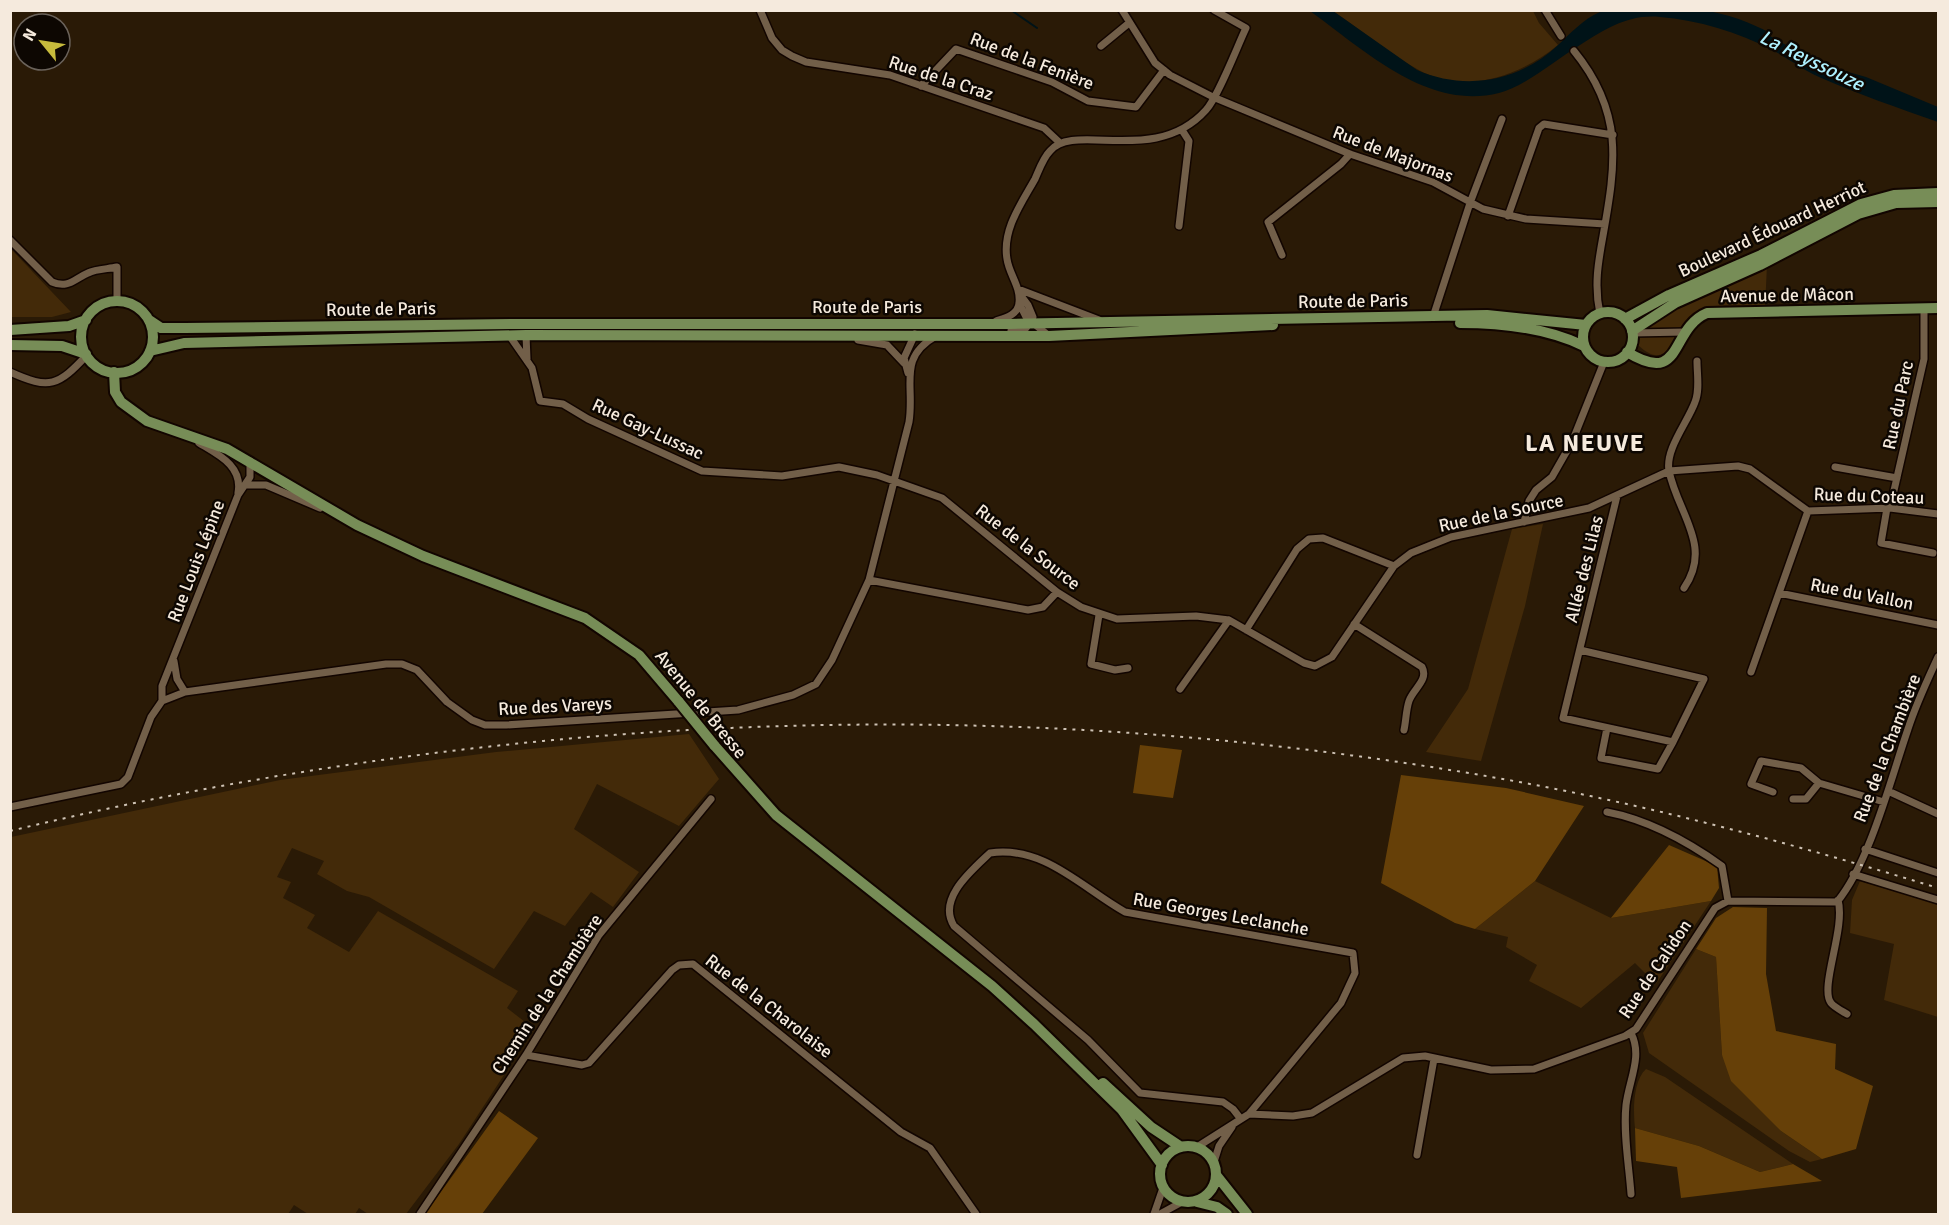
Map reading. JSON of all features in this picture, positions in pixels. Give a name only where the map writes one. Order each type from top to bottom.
[{"type":"main road","name":"Boulevard Édouard Herriot","points":[[1625,319],[1669,295],[1761,255],[1861,204],[1894,195],[1938,193]]},
{"type":"main road","name":"Boulevard Édouard Herriot","points":[[1632,332],[1675,303],[1760,266],[1857,214],[1896,203],[1938,202]]},
{"type":"main road","points":[[10,330],[44,330],[69,326],[86,320],[99,306],[117,301],[136,306],[149,320],[153,330],[150,351],[139,365],[123,372],[98,367],[86,354],[82,342],[86,320]]},
{"type":"main road","name":"Avenue de Mâcon","points":[[1628,352],[1650,364],[1667,361],[1696,318],[1718,312],[1938,308]]},
{"type":"main road","points":[[1613,313],[1625,319],[1632,332],[1628,352],[1617,360],[1604,362],[1592,356],[1584,346],[1586,326],[1600,314],[1613,313]]},
{"type":"main road","name":"Route de Paris","points":[[149,320],[161,327],[185,328],[512,324],[986,324],[1487,315],[1586,326]]},
{"type":"main road","name":"Route de Paris","points":[[150,351],[184,343],[509,335],[913,338],[1000,334],[1048,336],[1269,326],[1488,323],[1568,338],[1584,346]]},
{"type":"main road","points":[[10,345],[62,346],[86,354]]},
{"type":"main road","name":"Avenue de Bresse","points":[[114,372],[115,392],[121,402],[147,421],[215,444],[250,461],[357,525],[431,559],[585,618],[639,655],[776,815],[992,986],[1065,1053],[1122,1110],[1162,1165]]},
{"type":"main road","name":"Avenue de Bresse","points":[[1065,1053],[1117,1094],[1151,1127],[1181,1147]]},
{"type":"main road","points":[[1227,1215],[1217,1207],[1174,1199],[1163,1188],[1160,1173],[1162,1165],[1173,1151],[1181,1147],[1197,1147],[1214,1162],[1217,1176],[1247,1215]]},
{"type":"main road","points":[[1197,1202],[1211,1192],[1217,1176]]},
{"type":"street","name":"Rue de la Craz","points":[[760,10],[772,38],[782,50],[792,56],[806,62],[890,75],[1044,128],[1059,142]]},
{"type":"street","name":"Rue de Majornas","points":[[1122,10],[1155,63],[1213,97],[1350,154],[1433,182],[1470,203],[1508,216],[1605,224]]},
{"type":"street","points":[[1000,334],[1022,330],[1031,322],[1032,311],[1018,291],[1008,266],[1006,252],[1010,225],[1049,151],[1066,139],[1138,142],[1162,139],[1182,130],[1208,109],[1246,28],[1214,10]]},
{"type":"street","points":[[1545,10],[1561,36]]},
{"type":"street","points":[[1101,46],[1129,23]]},
{"type":"street","name":"Rue de la Fenière","points":[[921,86],[956,49],[1052,82],[1088,101],[1136,107],[1164,70]]},
{"type":"street","points":[[1574,51],[1592,73],[1600,90],[1613,135],[1613,167],[1595,282],[1600,314]]},
{"type":"street","points":[[1433,317],[1470,203],[1502,119]]},
{"type":"street","points":[[1508,216],[1539,128],[1544,124],[1613,135]]},
{"type":"street","points":[[1179,226],[1189,141],[1182,130]]},
{"type":"street","points":[[1282,255],[1268,222],[1341,165],[1350,154]]},
{"type":"street","points":[[10,240],[52,282],[61,285],[68,285],[89,272],[117,267],[117,301]]},
{"type":"street","points":[[1018,291],[1019,303],[1031,322],[1048,336]]},
{"type":"street","points":[[1018,291],[1101,321]]},
{"type":"street","points":[[986,324],[1013,314],[1019,303]]},
{"type":"street","name":"Rue du Parc","points":[[1924,308],[1924,359],[1881,543],[1933,553]]},
{"type":"street","points":[[901,324],[913,338]]},
{"type":"street","points":[[904,364],[905,351],[913,338],[921,330],[942,324]]},
{"type":"street","points":[[1632,332],[1686,332]]},
{"type":"street","name":"Rue Gay-Lussac","points":[[509,335],[527,359],[538,385],[540,401],[563,404],[588,419],[695,468],[713,472],[782,476],[839,467],[856,469],[895,481]]},
{"type":"street","name":"Rue Gay-Lussac","points":[[526,335],[527,359]]},
{"type":"street","points":[[913,355],[920,346],[936,336]]},
{"type":"street","name":"Rue des Vareys","points":[[838,337],[887,345],[904,364],[910,378]]},
{"type":"street","name":"Rue des Vareys","points":[[162,701],[185,692],[386,664],[402,664],[417,670],[460,713],[485,725],[738,710],[793,695],[816,684],[832,660],[869,580],[912,406],[910,378],[913,338]]},
{"type":"street","points":[[10,372],[42,384],[56,383],[69,376],[86,354]]},
{"type":"street","points":[[1684,588],[1693,575],[1697,549],[1669,471],[1670,455],[1696,400],[1697,361]]},
{"type":"street","points":[[1524,522],[1529,501],[1536,490],[1552,477],[1572,442],[1604,362]]},
{"type":"street","points":[[171,430],[206,448],[232,466],[240,483],[238,495]]},
{"type":"street","points":[[246,485],[252,471],[250,461]]},
{"type":"street","name":"Rue du Coteau","points":[[1669,471],[1738,466],[1750,469],[1808,511],[1888,508],[1938,514]]},
{"type":"street","points":[[1835,466],[1897,478]]},
{"type":"street","name":"Rue de la Source","points":[[895,481],[942,498],[1057,592],[1099,615],[1117,619],[1196,616],[1229,620],[1304,663],[1315,666],[1332,657],[1394,566],[1411,553],[1451,537],[1580,511],[1669,471]]},
{"type":"street","name":"Rue Louis Lépine","points":[[162,701],[162,686],[238,495],[246,485],[254,483],[272,488],[357,525]]},
{"type":"street","name":"Allée des Lilas","points":[[1617,496],[1563,718],[1673,742]]},
{"type":"street","points":[[1751,672],[1808,511]]},
{"type":"street","points":[[1246,630],[1297,549],[1309,539],[1323,538],[1394,566]]},
{"type":"street","points":[[869,580],[1029,610],[1043,607],[1057,592]]},
{"type":"street","name":"Rue du Vallon","points":[[1779,592],[1938,625]]},
{"type":"street","points":[[1099,615],[1091,664],[1115,670],[1128,668]]},
{"type":"street","points":[[1180,689],[1229,620]]},
{"type":"street","points":[[1354,624],[1422,667],[1424,678],[1409,700],[1404,730]]},
{"type":"street","name":"Allée des Lilas","points":[[1580,650],[1704,679],[1658,769],[1601,758],[1607,728]]},
{"type":"street","name":"Rue de la Chambière","points":[[1865,849],[1888,791],[1908,728],[1938,657]]},
{"type":"street","points":[[173,660],[177,679],[185,692]]},
{"type":"street","points":[[10,807],[121,784],[128,777],[151,717],[162,701]]},
{"type":"street","points":[[1773,792],[1751,784],[1761,761],[1802,768],[1819,783],[1884,802]]},
{"type":"street","points":[[1793,799],[1806,799],[1819,783]]},
{"type":"street","points":[[1888,791],[1938,814]]},
{"type":"street","name":"Chemin de la Chambière","points":[[420,1215],[526,1055],[600,935],[711,800]]},
{"type":"street","points":[[1607,812],[1636,818],[1665,831],[1722,866],[1728,901],[1832,903],[1838,900],[1865,849],[1938,873]]},
{"type":"street","name":"Rue Georges Leclanche","points":[[1240,1118],[1223,1102],[1140,1093],[1088,1040],[954,926],[948,916],[948,908],[954,892],[990,853],[1020,853],[1051,862],[1100,898],[1125,912],[1353,952],[1355,973],[1341,1003],[1249,1114]]},
{"type":"street","points":[[1853,874],[1938,900]]},
{"type":"street","points":[[1838,900],[1842,912],[1826,989],[1830,1003],[1847,1014]]},
{"type":"street","name":"Rue de Calidon","points":[[1197,1147],[1249,1114],[1304,1116],[1403,1058],[1425,1056],[1491,1070],[1534,1069],[1555,1064],[1630,1032],[1647,1013],[1689,944],[1715,908],[1728,901]]},
{"type":"street","name":"Rue de la Charolaise","points":[[526,1055],[582,1065],[589,1063],[672,970],[679,965],[693,964],[901,1132],[930,1148],[976,1215]]},
{"type":"street","points":[[1630,1032],[1636,1043],[1637,1053],[1626,1106],[1631,1194]]},
{"type":"street","points":[[1417,1155],[1434,1059]]},
{"type":"street","points":[[1214,1162],[1220,1146],[1240,1118]]},
{"type":"street","points":[[1154,1215],[1163,1188]]},
{"type":"street","points":[[1160,1215],[1182,1202]]},
{"type":"shaded area","points":[[1333,11],[1533,11],[1539,23],[1558,45],[1543,56],[1509,74],[1472,82],[1453,81],[1435,77],[1406,63]]},
{"type":"shaded area","points":[[10,249],[71,312],[52,317],[11,317]]},
{"type":"shaded area","points":[[1767,265],[1765,308],[1727,306],[1705,308],[1687,323],[1667,351],[1659,355],[1650,354],[1638,345],[1642,330],[1660,314]]},
{"type":"shaded area","points":[[1543,524],[1525,606],[1481,761],[1426,752],[1468,689],[1512,529]]},
{"type":"shaded area","points":[[689,734],[719,779],[679,826],[597,784],[574,829],[639,872],[613,907],[591,892],[565,926],[534,911],[494,969],[369,897],[347,891],[317,874],[324,861],[292,848],[277,877],[291,882],[283,898],[315,915],[307,928],[349,952],[378,911],[518,991],[507,1008],[534,1029],[459,1144],[406,1214],[368,1214],[359,1208],[355,1214],[308,1214],[294,1205],[288,1214],[11,1214],[11,837],[280,780],[496,752]]},
{"type":"shaded area","points":[[1140,745],[1182,750],[1173,798],[1133,793]]},
{"type":"shaded area","points":[[1401,775],[1506,788],[1584,806],[1535,881],[1475,929],[1455,923],[1381,883]]},
{"type":"shaded area","points":[[1669,845],[1717,866],[1719,888],[1711,901],[1611,918]]},
{"type":"shaded area","points":[[1535,881],[1611,918],[1711,901],[1656,984],[1635,963],[1581,1008],[1529,981],[1537,965],[1506,947],[1508,937],[1475,929]]},
{"type":"shaded area","points":[[1860,881],[1938,904],[1938,1017],[1884,1000],[1894,944],[1850,933],[1852,900]]},
{"type":"shaded area","points":[[1733,907],[1767,908],[1766,974],[1776,1031],[1836,1044],[1835,1069],[1873,1086],[1856,1149],[1822,1159],[1781,1131],[1731,1081],[1722,1055],[1716,957],[1696,949],[1716,918]]},
{"type":"shaded area","points":[[1696,949],[1716,957],[1722,1055],[1781,1131],[1822,1159],[1810,1162],[1789,1151],[1649,1053],[1643,1033]]},
{"type":"shaded area","points":[[1646,1069],[1665,1077],[1793,1164],[1760,1172],[1699,1146],[1635,1128],[1636,1088]]},
{"type":"shaded area","points":[[499,1111],[538,1138],[482,1214],[425,1214]]},
{"type":"shaded area","points":[[1635,1128],[1699,1146],[1760,1172],[1793,1164],[1822,1181],[1681,1198],[1677,1167],[1636,1161]]},
{"type":"water","name":"La Reyssouze","points":[[1619,9],[1651,9],[1713,12],[1763,29],[1770,33],[1770,36],[1820,64],[1866,77],[1938,107],[1938,122],[1819,77],[1778,53],[1746,38],[1703,24],[1660,17],[1627,20],[1608,28],[1530,79],[1509,90],[1472,96],[1447,93],[1422,85],[1397,73],[1310,11],[1333,11],[1417,70],[1454,80],[1472,81],[1508,75],[1525,68],[1542,58],[1582,23],[1600,12]]},
{"type":"waterway","points":[[1011,10],[1037,28]]},
{"type":"railway","points":[[10,831],[198,790],[387,759],[577,738],[767,726],[958,725],[1149,734],[1340,754],[1530,784],[1633,805],[1736,830],[1938,888]]},
{"type":"district","name":"LA NEUVE","points":[[1585,443]]}]
